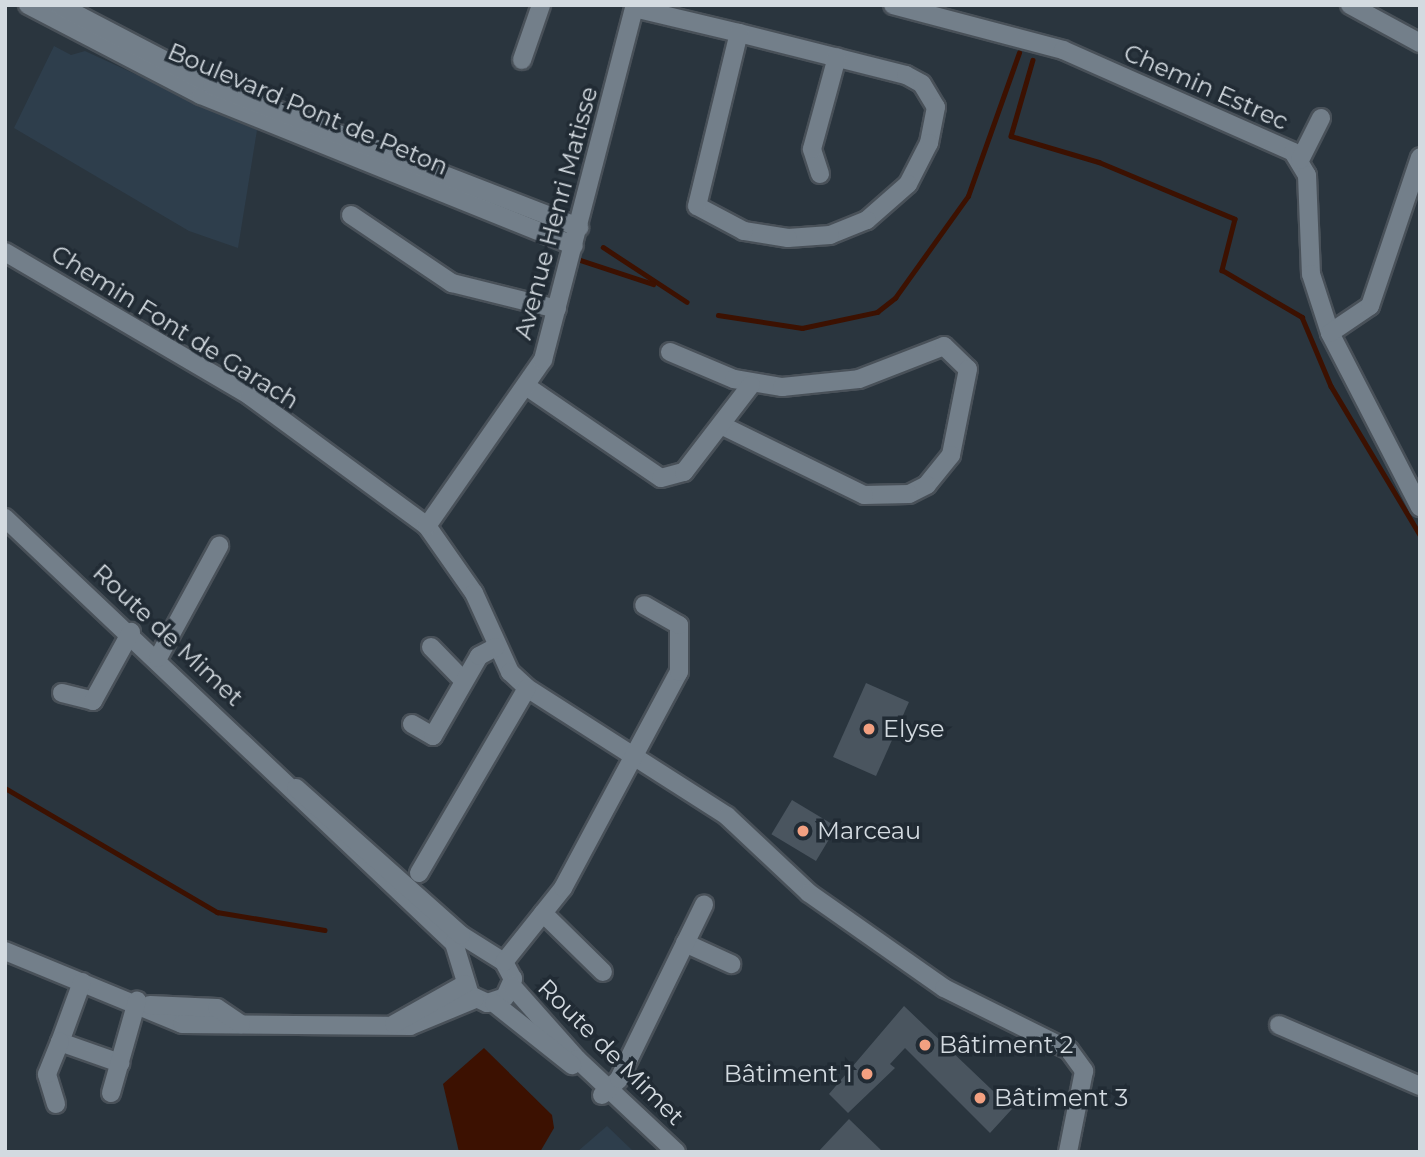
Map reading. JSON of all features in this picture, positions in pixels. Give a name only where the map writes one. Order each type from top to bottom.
[{"type":"street","name":"Boulevard Pont de Peton","points":[[28,5],[201,95],[574,246]]},
{"type":"street","name":"Boulevard Pont de Peton","points":[[59,5],[212,85],[579,227]]},
{"type":"street","points":[[522,60],[541,5]]},
{"type":"street","name":"Chemin Estrec","points":[[893,5],[1063,50],[1300,160],[1310,195],[1311,274],[1330,332],[1420,507]]},
{"type":"street","points":[[1350,5],[1420,43]]},
{"type":"street","name":"Avenue Henri Matisse","points":[[427,526],[544,360],[635,7]]},
{"type":"street","points":[[635,7],[837,57],[906,75],[932,95],[934,121],[920,164],[889,203],[848,229],[809,238],[744,231],[706,214],[695,195],[739,33]]},
{"type":"street","points":[[820,174],[812,149],[837,57]]},
{"type":"street","points":[[1300,160],[1321,118]]},
{"type":"street","points":[[1330,332],[1370,306],[1420,156]]},
{"type":"street","points":[[351,215],[452,283],[557,309]]},
{"type":"street","name":"Chemin Font de Garach","points":[[5,252],[250,396],[427,526],[474,593],[496,647],[527,688],[727,816],[834,913],[944,988],[1081,1060],[1084,1083],[1069,1152]]},
{"type":"street","points":[[670,352],[751,385],[859,379],[944,346],[970,378],[957,438],[940,472],[892,498],[864,495],[721,425]]},
{"type":"street","points":[[526,386],[661,478],[684,472],[751,385]]},
{"type":"street","name":"Route de Mimet","points":[[5,518],[131,632],[296,788],[454,943],[469,985],[605,1092],[676,1152]]},
{"type":"street","points":[[158,658],[219,546]]},
{"type":"street","points":[[5,951],[142,1003],[182,1024],[394,1024],[469,985],[543,913],[564,888],[680,667],[678,625],[644,605]]},
{"type":"street","points":[[62,693],[93,701],[131,632]]},
{"type":"street","points":[[431,646],[464,681]]},
{"type":"street","points":[[412,724],[433,736],[479,656],[496,647]]},
{"type":"street","points":[[419,873],[527,688]]},
{"type":"street","name":"Route de Mimet","points":[[296,788],[496,959],[512,986],[658,1152]]},
{"type":"street","points":[[605,1092],[704,905]]},
{"type":"street","points":[[543,913],[603,972]]},
{"type":"street","points":[[685,943],[731,964]]},
{"type":"street","points":[[56,1104],[47,1074],[82,982]]},
{"type":"street","name":"Route de Mimet","points":[[494,1003],[512,986]]},
{"type":"street","points":[[142,1003],[217,1008],[241,1024]]},
{"type":"street","points":[[111,1093],[142,1003]]},
{"type":"street","points":[[182,1024],[186,1005]]},
{"type":"street","points":[[1279,1025],[1420,1086]]},
{"type":"street","points":[[60,1042],[120,1063]]},
{"type":"shaded area","points":[[54,46],[71,55],[85,51],[257,130],[238,248],[189,231],[14,128]]},
{"type":"shaded area","points":[[484,1048],[552,1115],[554,1128],[540,1152],[459,1152],[443,1084]]},
{"type":"shaded area","points":[[607,1126],[634,1152],[577,1152]]},
{"type":"building","name":"Elyse","points":[[866,683],[909,702],[876,776],[833,757]]},
{"type":"building","name":"Marceau","points":[[792,800],[837,827],[816,861],[771,834]]},
{"type":"building","points":[[904,1006],[1012,1109],[990,1133],[905,1048],[890,1064],[895,1068],[848,1113],[829,1094]]},
{"type":"building","points":[[849,1119],[883,1152],[818,1152]]},
{"type":"waterway","points":[[718,315],[802,328],[877,312],[895,298],[968,196],[1019,53]]},
{"type":"waterway","points":[[1033,60],[1011,136],[1099,162],[1235,219],[1222,270],[1302,317],[1331,386],[1420,535]]},
{"type":"waterway","points":[[603,247],[687,302]]},
{"type":"waterway","points":[[580,260],[653,284]]},
{"type":"waterway","points":[[5,788],[217,912],[324,930]]},
{"type":"place","name":"Elyse","points":[[869,729]]},
{"type":"place","name":"Marceau","points":[[803,831]]},
{"type":"place","name":"Bâtiment 2","points":[[925,1045]]},
{"type":"place","name":"Bâtiment 1","points":[[867,1074]]},
{"type":"place","name":"Bâtiment 3","points":[[980,1098]]}]
